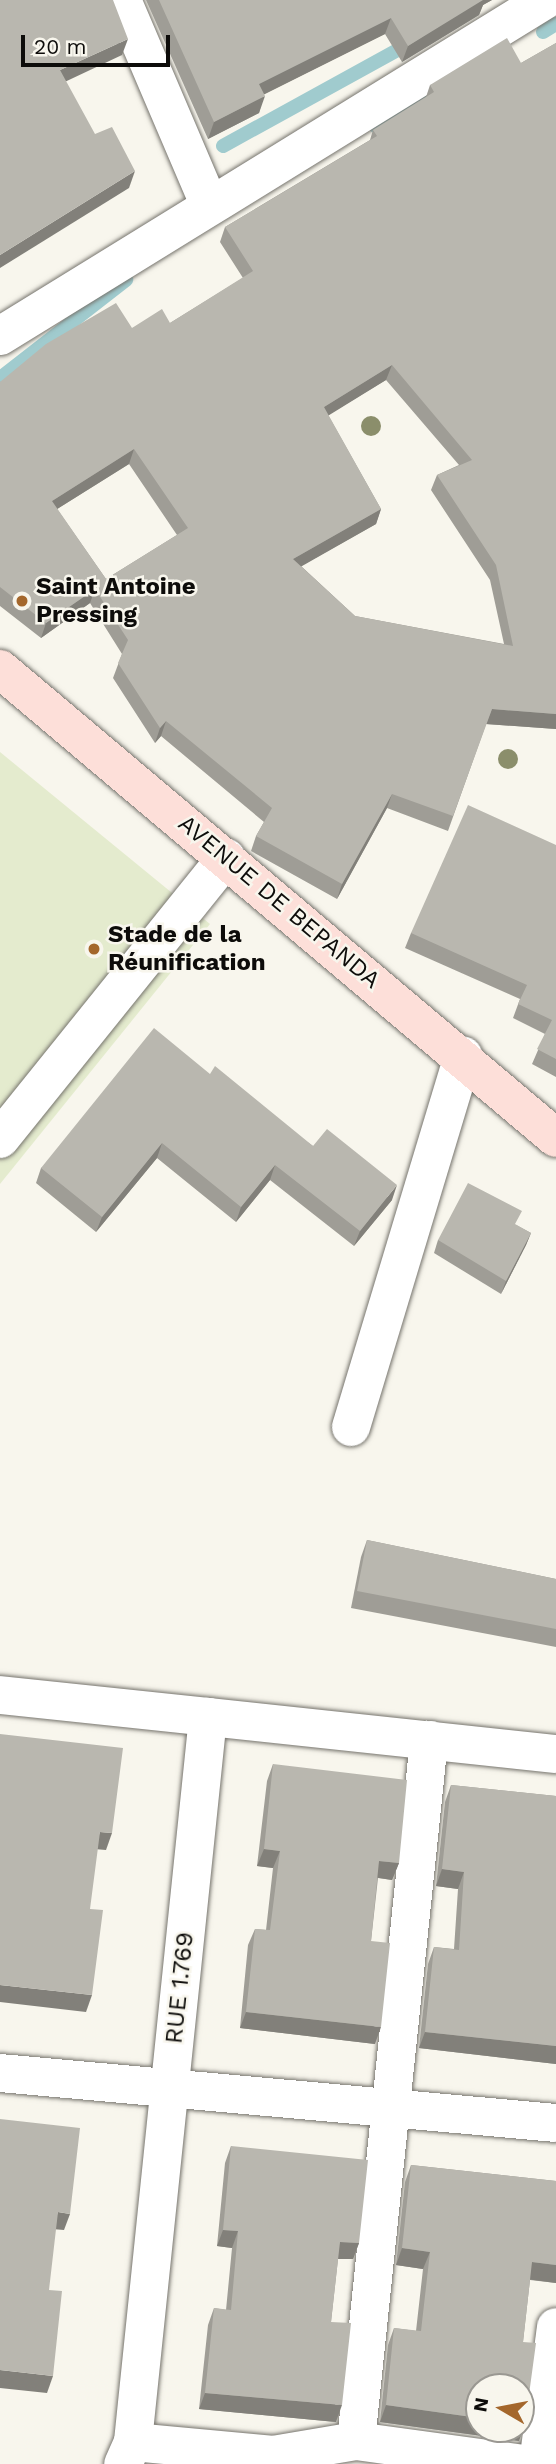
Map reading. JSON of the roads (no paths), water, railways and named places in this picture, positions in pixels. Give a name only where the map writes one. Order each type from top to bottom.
[{"type":"main road","name":"AVENUE DE BEPANDA","points":[[0,669],[463,1056],[556,1138]]},
{"type":"street","points":[[122,0],[208,202]]},
{"type":"street","points":[[0,336],[208,202],[545,0]]},
{"type":"street","points":[[0,1139],[226,858]]},
{"type":"street","points":[[351,1427],[463,1056]]},
{"type":"street","points":[[0,1695],[556,1754]]},
{"type":"street","name":"RUE 1.769","points":[[128,2453],[170,2090],[208,1717]]},
{"type":"street","points":[[356,2441],[429,1740]]},
{"type":"street","points":[[0,2073],[556,2123]]},
{"type":"street","points":[[538,2464],[556,2327]]},
{"type":"street","points":[[128,2453],[272,2455],[356,2441],[524,2464]]},
{"type":"waterway","points":[[543,32],[556,24]]},
{"type":"waterway","points":[[223,146],[412,42]]},
{"type":"waterway","points":[[375,126],[428,97]]},
{"type":"waterway","points":[[0,378],[126,280]]},
{"type":"place","name":"Saint Antoine Pressing","points":[[22,601]]},
{"type":"place","name":"Stade de la Réunification","points":[[94,949]]}]
